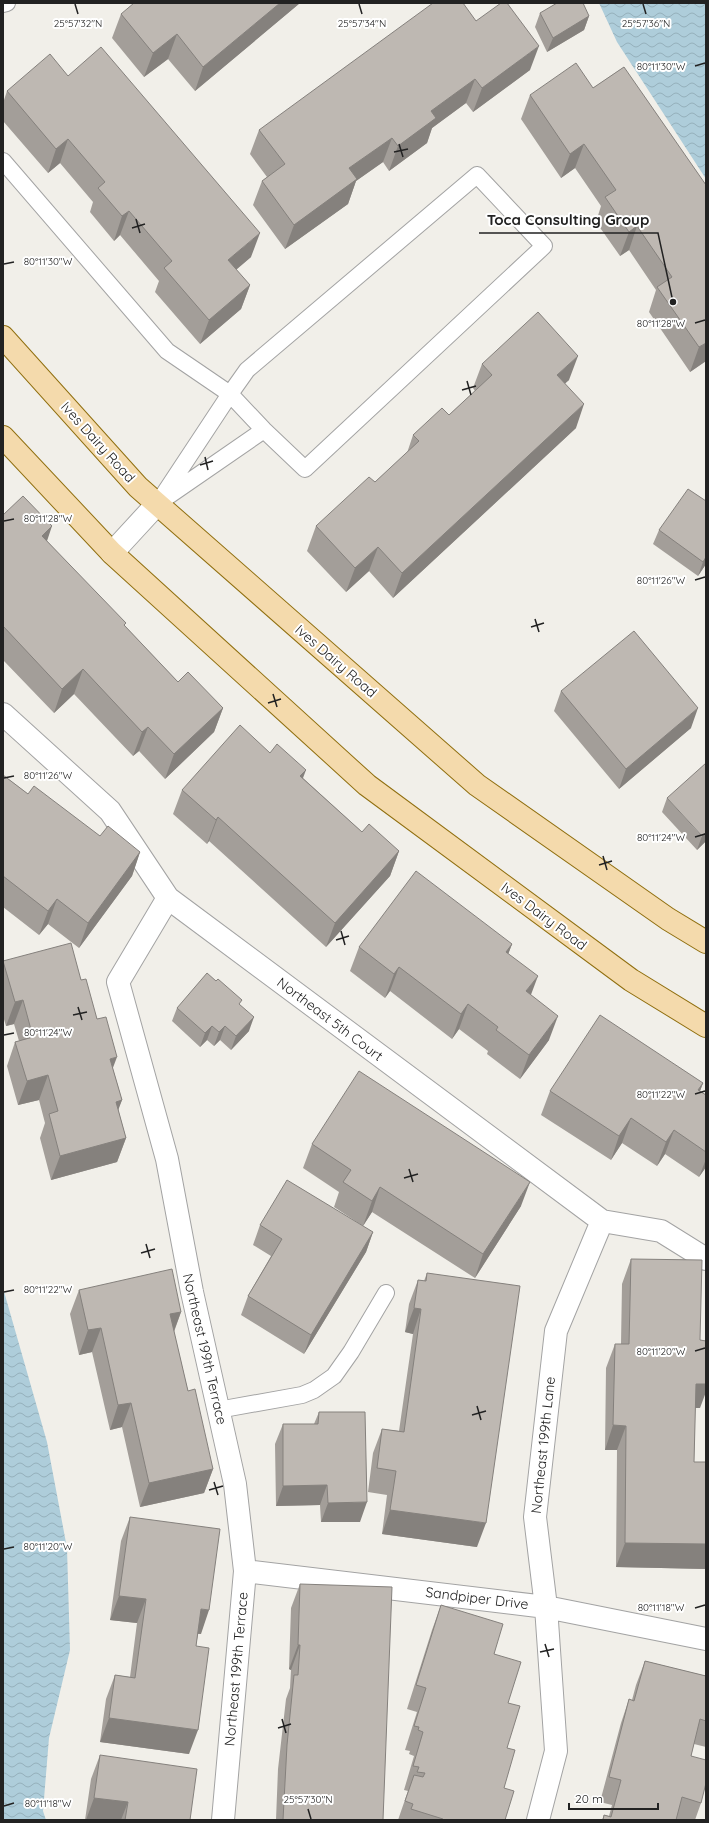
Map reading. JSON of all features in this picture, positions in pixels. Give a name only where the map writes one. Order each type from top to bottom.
[{"type":"main road","name":"Ives Dairy Road","points":[[3,337],[138,487],[478,785],[668,919],[706,942]]},
{"type":"main road","name":"Ives Dairy Road","points":[[3,437],[112,553],[367,784],[631,980],[706,1026]]},
{"type":"street","points":[[112,553],[158,503]]},
{"type":"street","name":"Northeast 5th Court","points":[[3,714],[110,811],[168,898],[602,1221],[662,1231],[706,1259]]},
{"type":"street","name":"Northeast 199th Terrace","points":[[168,898],[118,982],[167,1159],[192,1292],[235,1484],[245,1571],[223,1820]]},
{"type":"street","name":"Northeast 199th Lane","points":[[538,1820],[556,1751],[546,1607],[535,1517],[556,1331],[602,1221]]},
{"type":"street","name":"Sandpiper Drive","points":[[245,1571],[546,1607],[706,1639]]},
{"type":"lane","points":[[3,4],[7,3]]},
{"type":"lane","points":[[3,161],[167,351],[230,394],[264,430],[305,469],[544,246],[477,175],[247,370],[230,394],[158,503]]},
{"type":"lane","points":[[158,503],[264,430]]},
{"type":"lane","points":[[218,1410],[302,1395],[314,1390],[334,1376],[351,1352],[386,1293]]},
{"type":"water","points":[[599,3],[706,3],[706,179],[617,42]]},
{"type":"water","points":[[3,1288],[47,1442],[67,1548],[70,1650],[49,1738],[43,1811],[46,1820],[3,1820]]},
{"type":"building","points":[[134,3],[280,3],[203,67],[177,34],[153,53],[121,14]]},
{"type":"building","points":[[433,3],[463,3],[476,21],[501,3],[507,3],[539,46],[482,88],[475,79],[431,111],[436,118],[398,146],[392,138],[349,168],[357,179],[294,225],[262,181],[285,164],[259,130]]},
{"type":"building","points":[[557,3],[583,3],[589,16],[553,38],[540,13]]},
{"type":"building","points":[[101,47],[260,233],[228,260],[250,285],[209,320],[164,268],[172,261],[129,211],[122,216],[98,188],[105,182],[68,139],[56,149],[7,91],[50,54],[68,76]]},
{"type":"building","points":[[576,63],[593,88],[624,67],[706,185],[706,343],[699,347],[657,287],[672,277],[637,226],[629,232],[605,197],[616,190],[584,144],[570,154],[530,95]]},
{"type":"building","points":[[538,312],[578,356],[557,375],[584,404],[402,573],[378,547],[355,568],[316,526],[369,477],[375,482],[419,441],[413,435],[442,408],[449,415],[492,375],[482,364]]},
{"type":"building","points":[[688,489],[706,501],[706,557],[703,562],[659,530]]},
{"type":"building","points":[[23,496],[52,526],[42,536],[126,623],[124,625],[178,682],[188,672],[223,708],[174,754],[148,727],[142,732],[83,669],[62,689],[3,626],[3,515]]},
{"type":"building","points":[[634,631],[698,708],[626,769],[561,691]]},
{"type":"building","points":[[240,725],[270,753],[277,744],[306,770],[300,776],[362,832],[369,824],[399,851],[335,923],[218,817],[216,820],[182,790]]},
{"type":"building","points":[[706,763],[706,832],[702,836],[667,798]]},
{"type":"building","points":[[3,775],[28,794],[34,786],[100,836],[108,826],[140,852],[88,923],[57,899],[48,911],[3,876]]},
{"type":"building","points":[[416,871],[512,944],[506,952],[538,976],[526,991],[558,1016],[529,1055],[496,1030],[498,1027],[468,1004],[461,1014],[399,967],[394,974],[359,947]]},
{"type":"building","points":[[71,943],[81,980],[86,979],[97,1019],[106,1017],[117,1057],[110,1059],[122,1100],[116,1102],[126,1138],[60,1156],[49,1114],[58,1111],[48,1075],[27,1081],[15,1042],[33,1037],[23,1000],[15,1002],[3,961]]},
{"type":"building","points":[[207,973],[216,981],[218,979],[242,1000],[239,1004],[254,1017],[236,1036],[225,1026],[219,1032],[212,1026],[205,1033],[177,1008]]},
{"type":"building","points":[[600,1015],[703,1083],[698,1090],[706,1095],[706,1152],[674,1130],[666,1142],[631,1118],[619,1136],[550,1091]]},
{"type":"building","points":[[359,1071],[530,1182],[483,1254],[380,1187],[372,1201],[343,1182],[351,1170],[312,1144]]},
{"type":"building","points":[[287,1180],[373,1232],[311,1335],[248,1296],[282,1239],[260,1225]]},
{"type":"building","points":[[631,1259],[702,1260],[700,1340],[706,1341],[706,1384],[696,1384],[694,1462],[706,1462],[706,1544],[625,1543],[626,1426],[613,1425],[615,1344],[629,1344]]},
{"type":"building","points":[[172,1269],[181,1312],[170,1314],[188,1391],[195,1389],[213,1469],[149,1483],[131,1403],[118,1405],[101,1328],[88,1330],[79,1290]]},
{"type":"building","points":[[427,1273],[520,1286],[486,1523],[390,1510],[396,1471],[377,1468],[382,1429],[404,1432],[421,1309],[414,1308],[418,1280],[426,1281]]},
{"type":"building","points":[[319,1412],[365,1412],[367,1502],[328,1503],[327,1485],[283,1486],[283,1424],[318,1424]]},
{"type":"building","points":[[130,1517],[220,1529],[209,1610],[201,1609],[196,1646],[209,1648],[198,1730],[109,1718],[115,1675],[135,1678],[146,1599],[119,1596]]},
{"type":"building","points":[[300,1584],[392,1587],[383,1820],[283,1820],[287,1745],[294,1675],[298,1675],[300,1645],[298,1645]]},
{"type":"building","points":[[441,1605],[503,1624],[494,1654],[521,1662],[508,1703],[520,1706],[507,1748],[515,1750],[504,1788],[514,1791],[505,1820],[443,1820],[411,1809],[413,1804],[405,1801],[414,1775],[423,1777],[425,1773],[417,1772],[419,1767],[413,1766],[423,1732],[418,1730],[419,1727],[414,1726],[426,1688],[416,1685]]},
{"type":"building","points":[[645,1661],[706,1676],[706,1721],[700,1719],[691,1756],[706,1760],[706,1783],[701,1803],[682,1797],[676,1820],[603,1820],[604,1815],[611,1817],[621,1780],[609,1777],[629,1699],[634,1701]]},
{"type":"building","points":[[100,1755],[197,1769],[190,1820],[125,1820],[128,1802],[94,1798]]},
{"type":"place","name":"Toca Consulting Group","points":[[673,302]]}]
